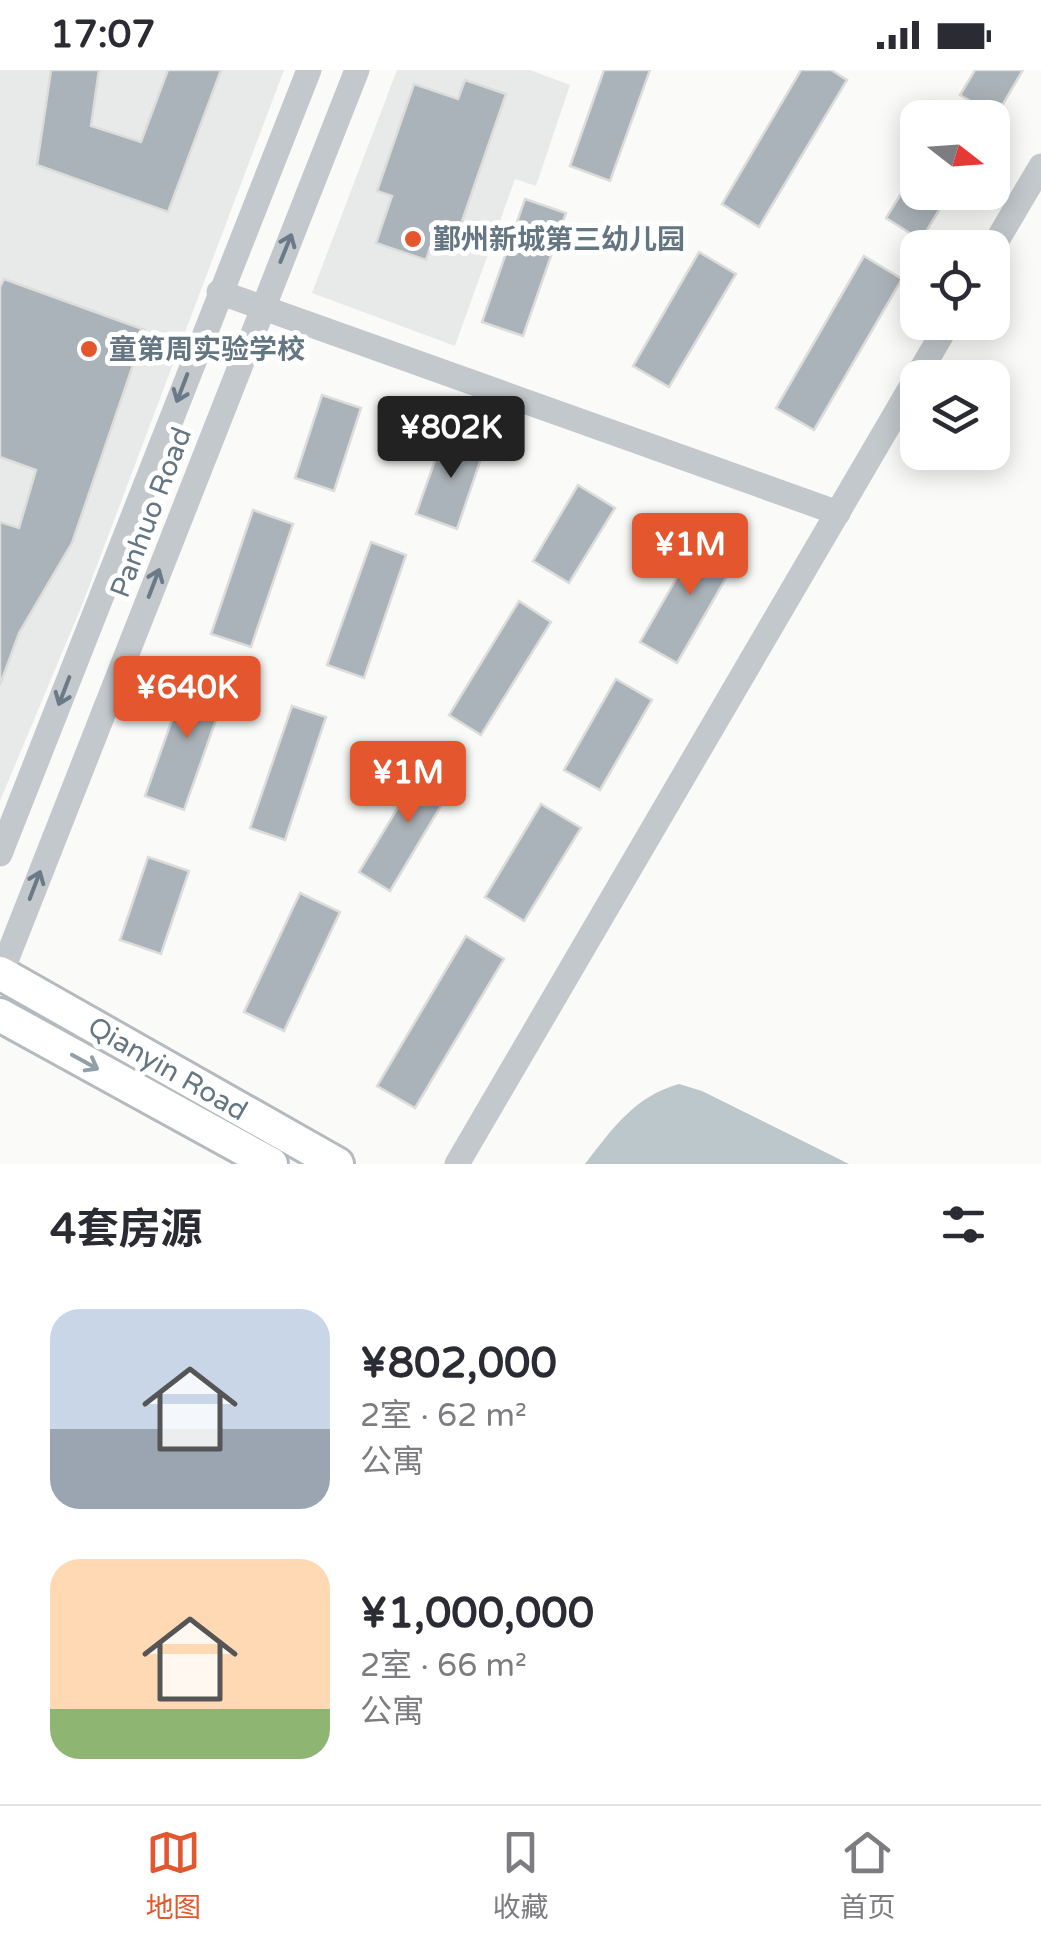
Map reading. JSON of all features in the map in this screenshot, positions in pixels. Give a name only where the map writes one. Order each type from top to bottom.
[{"type":"main road","name":"Qianyin Road","points":[[0,974],[337,1164]]},
{"type":"main road","name":"Qianyin Road","points":[[0,1015],[271,1164]]},
{"type":"street","name":"Panhuo Road","points":[[0,854],[309,70]]},
{"type":"street","name":"Panhuo Road","points":[[0,974],[357,70]]},
{"type":"street","points":[[1003,230],[1041,166]]},
{"type":"street","points":[[219,292],[838,513]]},
{"type":"street","points":[[457,1164],[939,340]]},
{"type":"shaded area","name":"童第周实验学校","points":[[0,70],[284,70],[82,605],[0,801]]},
{"type":"shaded area","name":"鄞州新城第三幼儿园","points":[[397,70],[530,70],[570,85],[536,186],[515,179],[455,346],[312,293]]},
{"type":"shaded area","points":[[679,1084],[702,1091],[849,1164],[585,1164],[637,1105]]},
{"type":"building","points":[[51,70],[99,70],[91,126],[141,142],[168,70],[221,70],[168,212],[37,165]]},
{"type":"building","points":[[604,70],[650,70],[610,181],[570,166]]},
{"type":"building","points":[[801,70],[831,70],[847,80],[759,227],[722,204]]},
{"type":"building","points":[[975,70],[1023,70],[1005,100],[969,100],[960,95]]},
{"type":"building","points":[[465,80],[506,94],[459,230],[452,228],[446,244],[433,239],[426,260],[376,243],[392,196],[377,191],[414,84],[458,99]]},
{"type":"building","points":[[900,195],[900,210],[939,210],[927,230],[905,230],[886,218]]},
{"type":"building","points":[[525,199],[566,213],[523,336],[482,322]]},
{"type":"building","points":[[699,252],[736,274],[669,387],[633,366]]},
{"type":"building","points":[[864,256],[900,278],[814,430],[776,408]]},
{"type":"building","points":[[4,279],[145,330],[72,543],[19,633],[0,685],[0,522],[19,528],[36,470],[0,457],[0,287]]},
{"type":"building","points":[[322,395],[361,408],[334,491],[295,478]]},
{"type":"building","points":[[445,432],[485,447],[457,529],[416,514]]},
{"type":"building","points":[[578,485],[615,508],[569,583],[533,561]]},
{"type":"building","points":[[253,510],[293,524],[251,647],[211,634]]},
{"type":"building","points":[[703,532],[740,554],[677,663],[640,642]]},
{"type":"building","points":[[371,542],[406,555],[364,678],[327,665]]},
{"type":"building","points":[[519,601],[551,622],[481,735],[449,715]]},
{"type":"building","points":[[189,672],[228,686],[184,810],[145,796]]},
{"type":"building","points":[[616,679],[652,700],[600,790],[564,770]]},
{"type":"building","points":[[292,706],[326,717],[285,840],[250,828]]},
{"type":"building","points":[[426,761],[457,779],[390,891],[359,872]]},
{"type":"building","points":[[541,804],[581,828],[524,921],[485,897]]},
{"type":"building","points":[[148,857],[189,871],[161,954],[120,940]]},
{"type":"building","points":[[300,893],[340,912],[284,1031],[244,1012]]},
{"type":"building","points":[[466,936],[504,959],[415,1108],[377,1086]]},
{"type":"place","name":"鄞州新城第三幼儿园","points":[[413,239]]},
{"type":"place","name":"童第周实验学校","points":[[89,349]]}]
